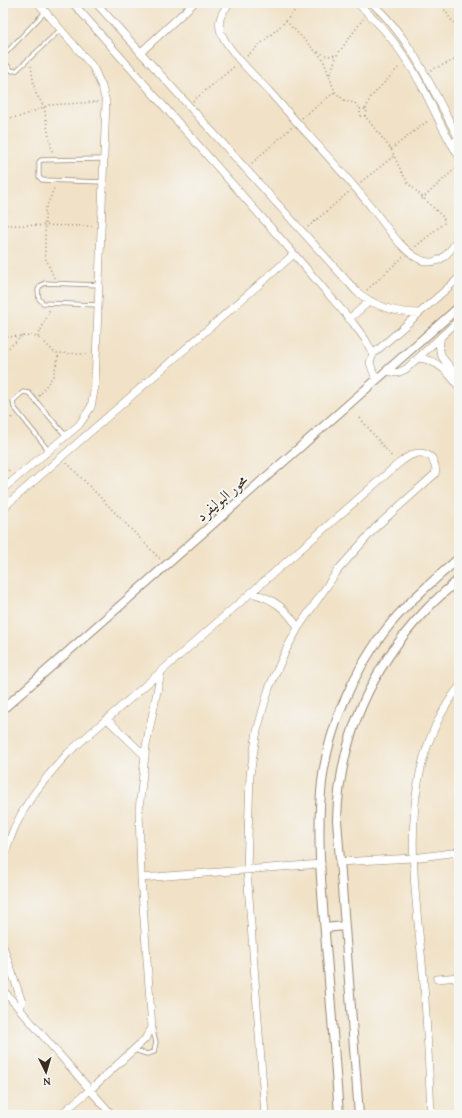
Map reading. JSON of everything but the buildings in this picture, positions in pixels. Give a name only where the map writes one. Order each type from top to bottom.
[{"type":"street","points":[[3,489],[79,425],[91,407],[94,393],[99,305],[106,102],[94,67],[38,3]]},
{"type":"street","points":[[73,3],[350,319],[365,339],[373,354]]},
{"type":"street","points":[[96,3],[361,295],[370,301],[393,310],[419,313]]},
{"type":"street","points":[[140,53],[194,3]]},
{"type":"street","points":[[231,3],[221,15],[219,29],[223,38],[241,61],[355,187],[408,252],[423,261],[436,261],[448,253],[459,238]]},
{"type":"street","points":[[357,3],[406,59],[424,89],[436,116],[459,156]]},
{"type":"street","points":[[372,3],[408,45],[425,72],[459,139],[451,144]]},
{"type":"street","points":[[401,52],[408,45]]},
{"type":"street","points":[[3,508],[294,254]]},
{"type":"street","points":[[376,380],[370,363],[373,354],[459,278]]},
{"type":"street","points":[[350,319],[370,301]]},
{"type":"street","name":"محور البوليفرد","points":[[3,709],[459,307]]},
{"type":"street","points":[[387,371],[400,372],[418,358],[459,320]]},
{"type":"street","points":[[441,336],[439,346],[441,357],[457,377],[459,387]]},
{"type":"street","points":[[418,358],[436,362],[457,377]]},
{"type":"street","points":[[3,859],[17,821],[40,783],[68,753],[398,464],[413,454],[423,453],[432,458],[436,469],[435,474],[376,527],[338,570],[298,628],[269,688],[257,731],[248,798],[247,870],[265,1115]]},
{"type":"street","points":[[339,1115],[321,864],[320,805],[322,780],[335,729],[354,682],[384,632],[408,604],[459,558]]},
{"type":"street","points":[[358,1115],[339,862],[337,820],[340,782],[348,742],[368,689],[390,652],[423,612],[459,579]]},
{"type":"street","points":[[251,593],[274,601],[292,618],[298,628]]},
{"type":"street","points":[[60,1115],[90,1090],[145,1038],[152,1028],[141,878],[139,810],[145,756],[161,672]]},
{"type":"street","points":[[431,1115],[423,980],[413,858],[414,800],[420,766],[431,733],[446,703],[459,686]]},
{"type":"street","points":[[107,719],[145,756]]},
{"type":"street","points":[[339,862],[413,858],[459,852]]},
{"type":"street","points":[[141,878],[321,864]]},
{"type":"street","points":[[325,928],[344,926]]},
{"type":"street","points":[[3,946],[22,1002],[19,1007]]},
{"type":"street","points":[[437,979],[459,977]]},
{"type":"street","points":[[3,990],[112,1115]]},
{"type":"lane","points":[[3,56],[45,12]]},
{"type":"lane","points":[[3,60],[10,69],[14,71],[61,29]]},
{"type":"lane","points":[[104,159],[41,160],[39,177],[42,180],[104,182]]},
{"type":"lane","points":[[99,285],[42,284],[38,290],[41,301],[52,303],[99,305]]},
{"type":"lane","points":[[49,451],[14,407],[13,401],[24,392],[29,393],[66,436]]},
{"type":"lane","points":[[132,1050],[147,1054],[154,1052],[156,1042],[152,1028]]},
{"type":"path","points":[[188,105],[286,21],[301,3]]},
{"type":"path","points":[[440,3],[452,21],[459,26]]},
{"type":"path","points":[[329,76],[337,55],[367,13]]},
{"type":"path","points":[[286,21],[317,51],[325,63],[335,92],[345,101],[355,103],[360,109],[359,114],[365,116],[391,149],[408,183],[422,199],[444,218],[445,221],[361,295]]},
{"type":"path","points":[[317,51],[327,56],[337,55]]},
{"type":"path","points":[[30,58],[36,92],[44,107],[49,137],[55,159]]},
{"type":"path","points":[[425,72],[459,58]]},
{"type":"path","points":[[365,116],[370,98],[406,59]]},
{"type":"path","points":[[246,169],[297,123],[335,92]]},
{"type":"path","points":[[3,166],[4,118],[18,117],[44,107],[58,104],[106,102]]},
{"type":"path","points":[[360,109],[366,109]]},
{"type":"path","points":[[391,149],[436,116]]},
{"type":"path","points":[[303,231],[394,155]]},
{"type":"path","points":[[422,199],[459,165]]},
{"type":"path","points":[[56,284],[45,257],[45,226],[46,205],[58,180]]},
{"type":"path","points":[[3,225],[102,226]]},
{"type":"path","points":[[38,337],[52,303]]},
{"type":"path","points":[[3,352],[22,336]]},
{"type":"path","points":[[3,337],[38,337],[52,351],[59,354],[96,354]]},
{"type":"path","points":[[35,400],[53,376],[59,354]]},
{"type":"path","points":[[3,419],[21,416]]},
{"type":"path","points":[[360,418],[398,464]]},
{"type":"path","points":[[61,458],[166,565]]},
{"type":"path","points":[[3,464],[16,479]]}]
